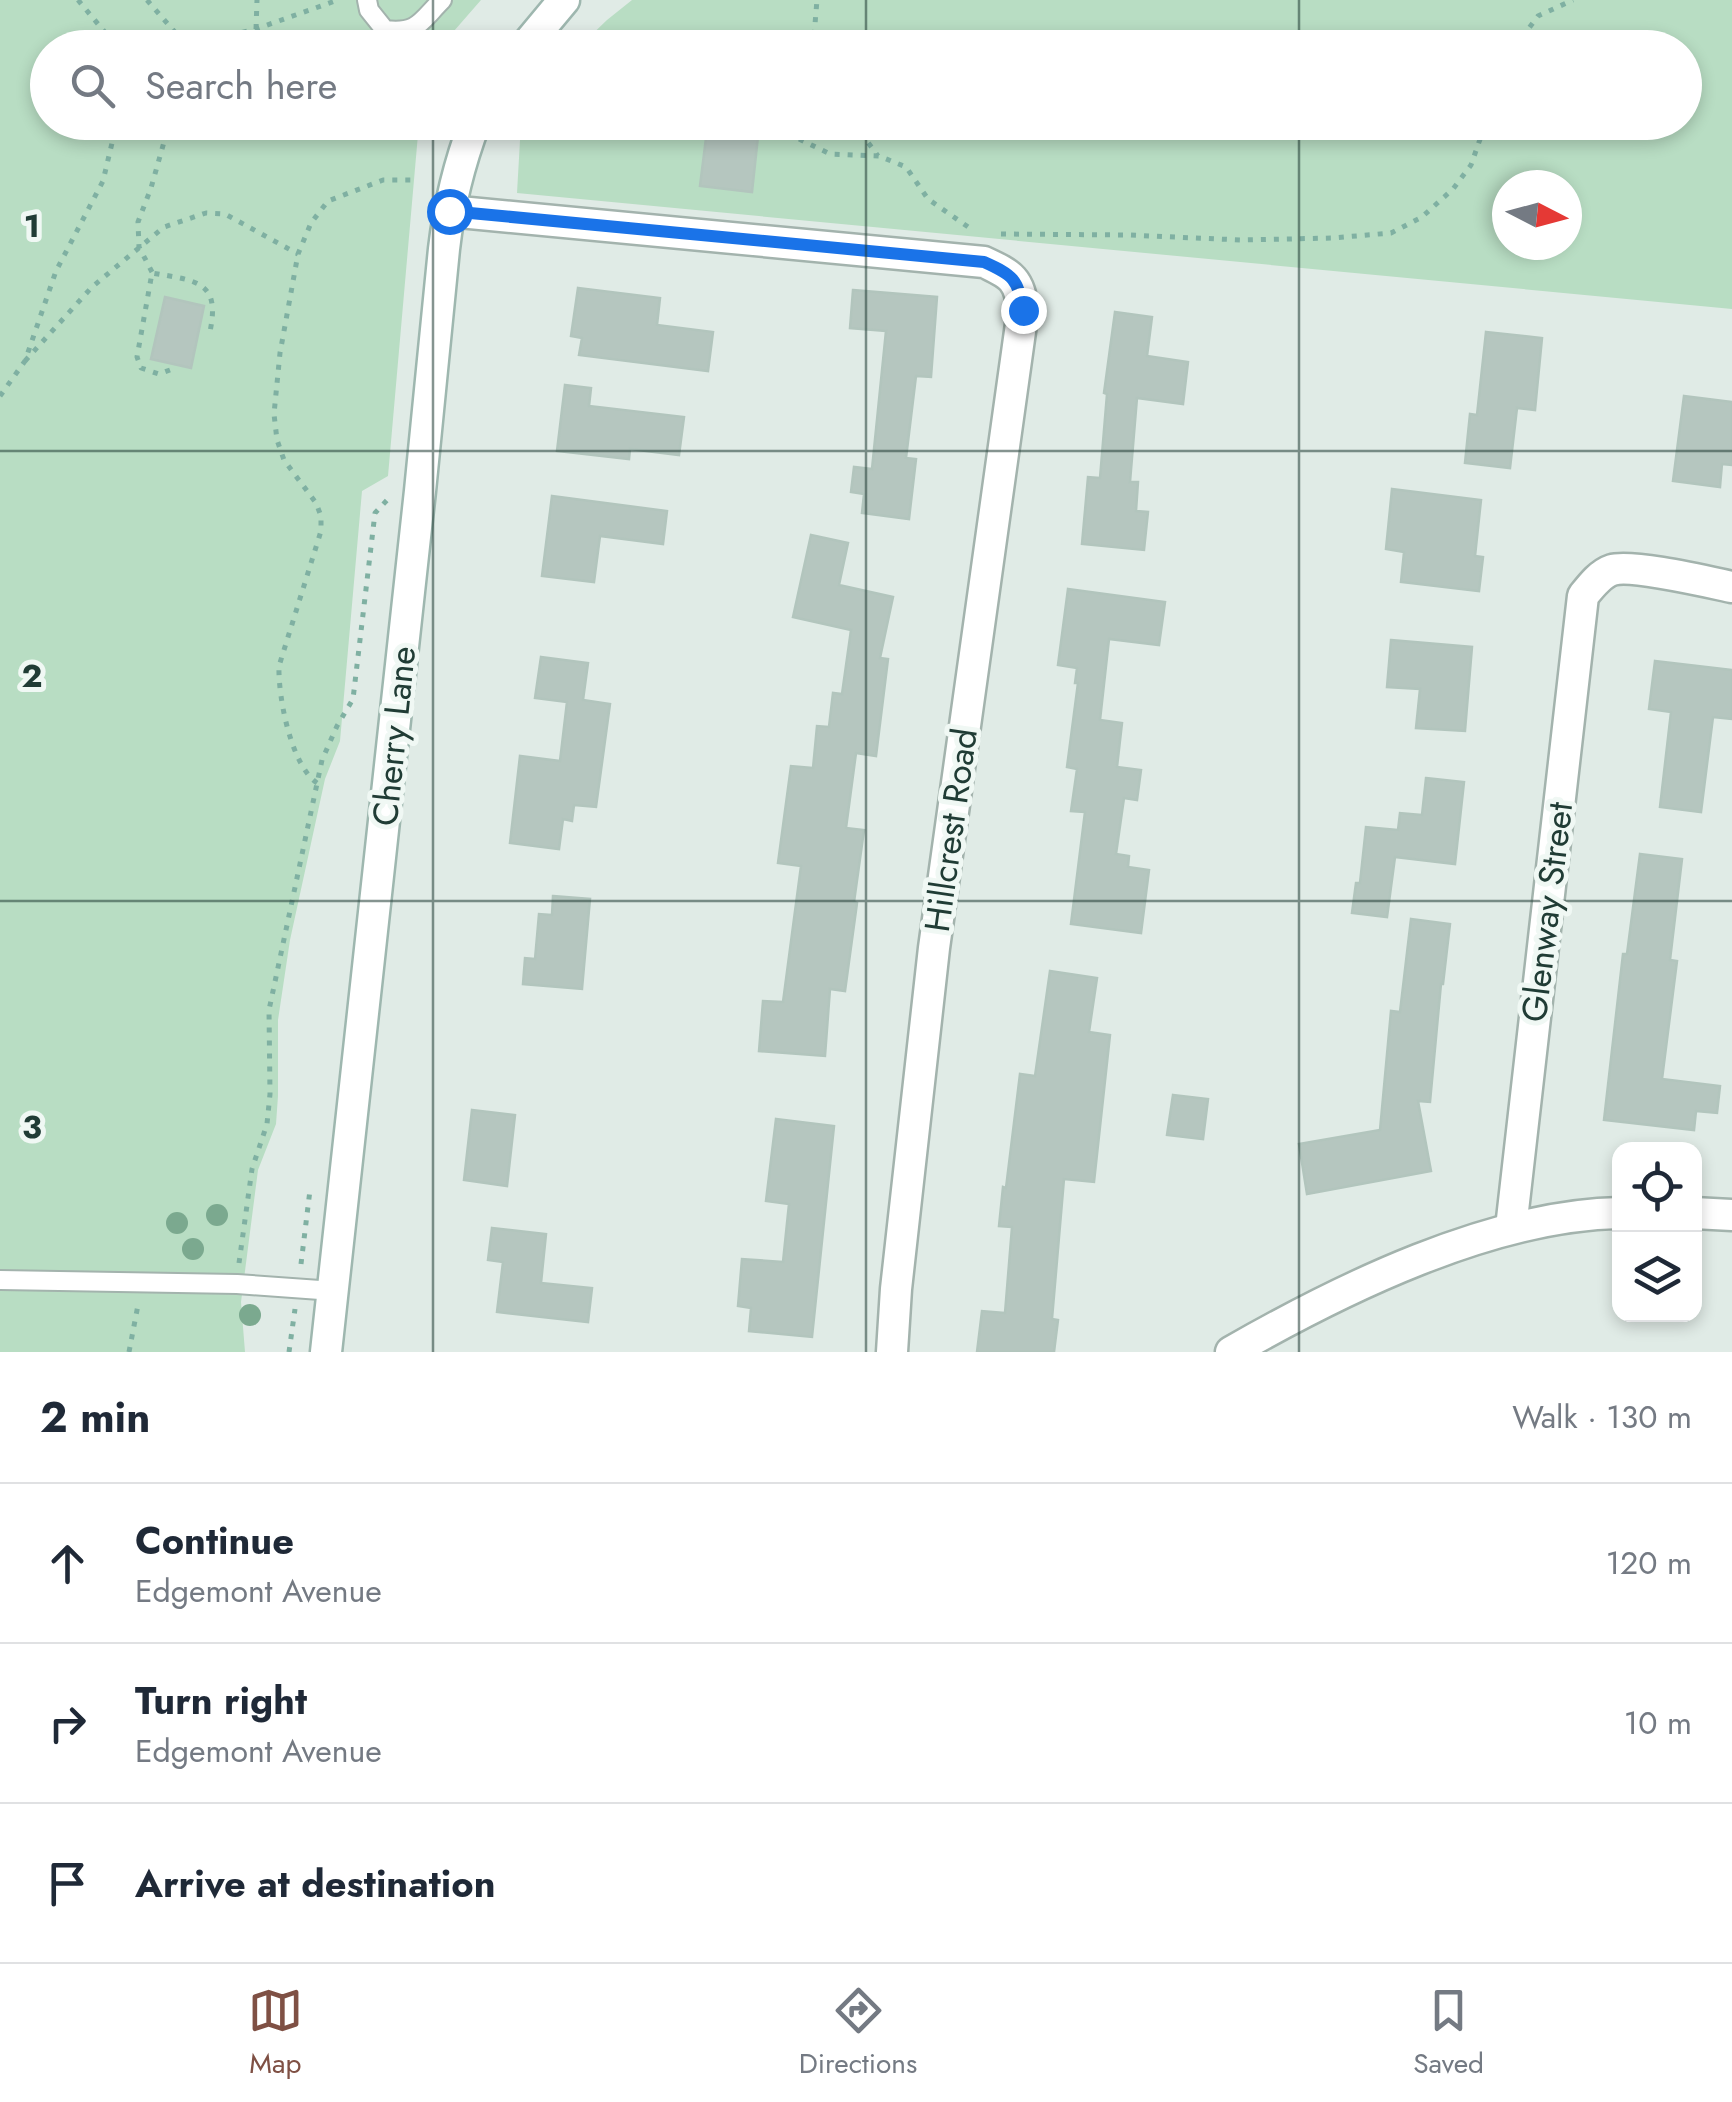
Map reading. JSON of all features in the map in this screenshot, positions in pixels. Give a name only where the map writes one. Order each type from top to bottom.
[{"type":"street","points":[[539,30],[564,0]]},
{"type":"street","name":"Cherry Lane","points":[[326,1352],[449,211],[468,140]]},
{"type":"street","name":"Hillcrest Road","points":[[449,211],[984,262],[1002,270],[1020,286],[1023,310],[934,948],[892,1352]]},
{"type":"street","name":"Glenway Street","points":[[1511,1228],[1583,596],[1595,581],[1612,570],[1629,569],[1732,586]]},
{"type":"street","points":[[1231,1352],[1359,1286],[1446,1250],[1511,1228],[1612,1212]]},
{"type":"street","points":[[1702,1213],[1732,1215]]},
{"type":"lane","points":[[367,0],[369,10],[385,30]]},
{"type":"lane","points":[[412,30],[442,0]]},
{"type":"lane","points":[[0,1280],[237,1284],[334,1292]]},
{"type":"path","points":[[78,0],[103,30]]},
{"type":"path","points":[[148,0],[170,30]]},
{"type":"path","points":[[256,29],[257,0]]},
{"type":"path","points":[[252,30],[338,0]]},
{"type":"path","points":[[814,30],[816,0]]},
{"type":"path","points":[[1528,30],[1538,16],[1572,0]]},
{"type":"path","points":[[25,361],[56,271],[103,181],[113,140]]},
{"type":"path","points":[[164,140],[138,222],[139,248],[152,273],[137,357],[141,368],[159,374],[170,370]]},
{"type":"path","points":[[801,140],[830,154],[879,156],[906,167],[928,199],[970,228],[984,231]]},
{"type":"path","points":[[866,140],[879,156]]},
{"type":"path","points":[[998,233],[1241,240],[1391,233],[1422,218],[1453,189],[1470,165],[1479,140]]},
{"type":"path","points":[[317,783],[306,776],[283,716],[278,688],[279,666],[321,531],[316,502],[284,460],[277,440],[274,414],[280,352],[298,254],[311,223],[328,202],[383,180],[413,180]]},
{"type":"path","points":[[0,396],[25,361],[92,287],[164,227],[206,213],[225,214],[298,254]]},
{"type":"path","points":[[152,273],[203,287],[213,299],[210,336]]},
{"type":"path","points":[[237,1284],[252,1169],[267,1124],[269,1010],[322,760],[353,700],[376,513],[386,499],[398,492],[420,491]]},
{"type":"path","points":[[129,1352],[143,1282]]},
{"type":"green space","points":[[0,0],[481,0],[455,30],[30,30],[30,140],[418,140],[388,476],[362,491],[340,741],[325,779],[290,940],[278,1020],[276,1124],[258,1170],[241,1302],[245,1352],[0,1352]]},
{"type":"green space","points":[[632,0],[1732,0],[1732,309],[517,193],[520,140],[1702,140],[1702,30],[597,30]]},
{"type":"building","points":[[706,140],[758,140],[752,192],[700,186]]},
{"type":"building","points":[[578,288],[660,298],[657,325],[713,332],[708,371],[579,355],[582,338],[571,336]]},
{"type":"building","points":[[853,290],[937,297],[931,377],[916,376],[906,458],[916,459],[909,519],[862,513],[864,494],[851,492],[854,467],[872,469],[886,331],[850,328]]},
{"type":"building","points":[[165,297],[204,306],[191,368],[151,359]]},
{"type":"building","points":[[1115,312],[1152,317],[1147,356],[1188,362],[1183,404],[1137,398],[1130,482],[1138,482],[1136,511],[1148,512],[1144,550],[1082,544],[1088,477],[1100,478],[1107,394],[1104,393]]},
{"type":"building","points":[[1486,332],[1542,338],[1535,410],[1517,408],[1510,468],[1465,463],[1470,414],[1477,415]]},
{"type":"building","points":[[565,385],[591,388],[589,406],[684,417],[679,455],[630,449],[629,459],[557,451]]},
{"type":"building","points":[[1684,396],[1732,402],[1732,465],[1722,464],[1720,487],[1673,481]]},
{"type":"building","points":[[1392,489],[1481,500],[1475,556],[1483,557],[1479,591],[1401,582],[1404,552],[1386,549]]},
{"type":"building","points":[[552,496],[667,511],[663,544],[600,536],[594,582],[542,576]]},
{"type":"building","points":[[811,535],[848,543],[839,585],[893,597],[880,658],[888,659],[876,756],[856,753],[846,828],[864,830],[854,902],[857,903],[845,991],[830,989],[825,1056],[759,1051],[763,1001],[783,1002],[801,866],[778,863],[791,766],[813,768],[817,726],[829,727],[833,693],[842,694],[851,630],[793,617]]},
{"type":"building","points":[[1068,589],[1165,602],[1159,645],[1109,639],[1100,720],[1122,723],[1117,767],[1141,770],[1137,800],[1124,798],[1116,854],[1129,856],[1128,867],[1149,870],[1141,933],[1071,924],[1085,812],[1071,811],[1077,769],[1067,767],[1077,668],[1058,665]]},
{"type":"building","points":[[1391,640],[1472,647],[1465,731],[1416,728],[1420,689],[1387,687]]},
{"type":"building","points":[[541,657],[588,663],[583,700],[610,704],[596,807],[574,805],[572,821],[563,819],[559,849],[510,843],[520,756],[560,761],[567,702],[535,698]]},
{"type":"building","points":[[1655,661],[1732,670],[1732,719],[1713,717],[1701,812],[1660,807],[1671,712],[1649,709]]},
{"type":"building","points":[[1426,778],[1464,782],[1455,864],[1395,857],[1387,917],[1352,913],[1356,883],[1360,883],[1366,827],[1398,830],[1400,813],[1422,815]]},
{"type":"building","points":[[1640,854],[1682,859],[1670,960],[1677,961],[1662,1079],[1720,1086],[1717,1113],[1696,1111],[1694,1130],[1604,1120],[1623,954],[1627,954]]},
{"type":"building","points":[[553,896],[590,899],[582,989],[523,984],[525,958],[535,959],[539,914],[552,915]]},
{"type":"building","points":[[1411,919],[1450,924],[1430,1102],[1418,1101],[1431,1171],[1307,1194],[1299,1144],[1380,1130],[1391,1011],[1400,1012]]},
{"type":"building","points":[[1050,971],[1097,978],[1089,1032],[1110,1035],[1094,1182],[1064,1179],[1052,1319],[1058,1320],[1054,1352],[977,1352],[982,1311],[1005,1313],[1012,1227],[999,1226],[1003,1187],[1006,1188],[1020,1074],[1035,1076]]},
{"type":"building","points":[[1173,1095],[1208,1099],[1203,1139],[1167,1135]]},
{"type":"building","points":[[472,1110],[515,1115],[507,1186],[464,1180]]},
{"type":"building","points":[[776,1119],[834,1126],[812,1337],[749,1331],[751,1308],[738,1306],[742,1259],[783,1262],[789,1204],[766,1201]]},
{"type":"building","points":[[492,1228],[546,1234],[541,1283],[592,1288],[588,1322],[497,1312],[503,1262],[488,1260]]},
{"type":"route","points":[[449,211],[984,262],[1002,270],[1020,286],[1023,310]]}]
